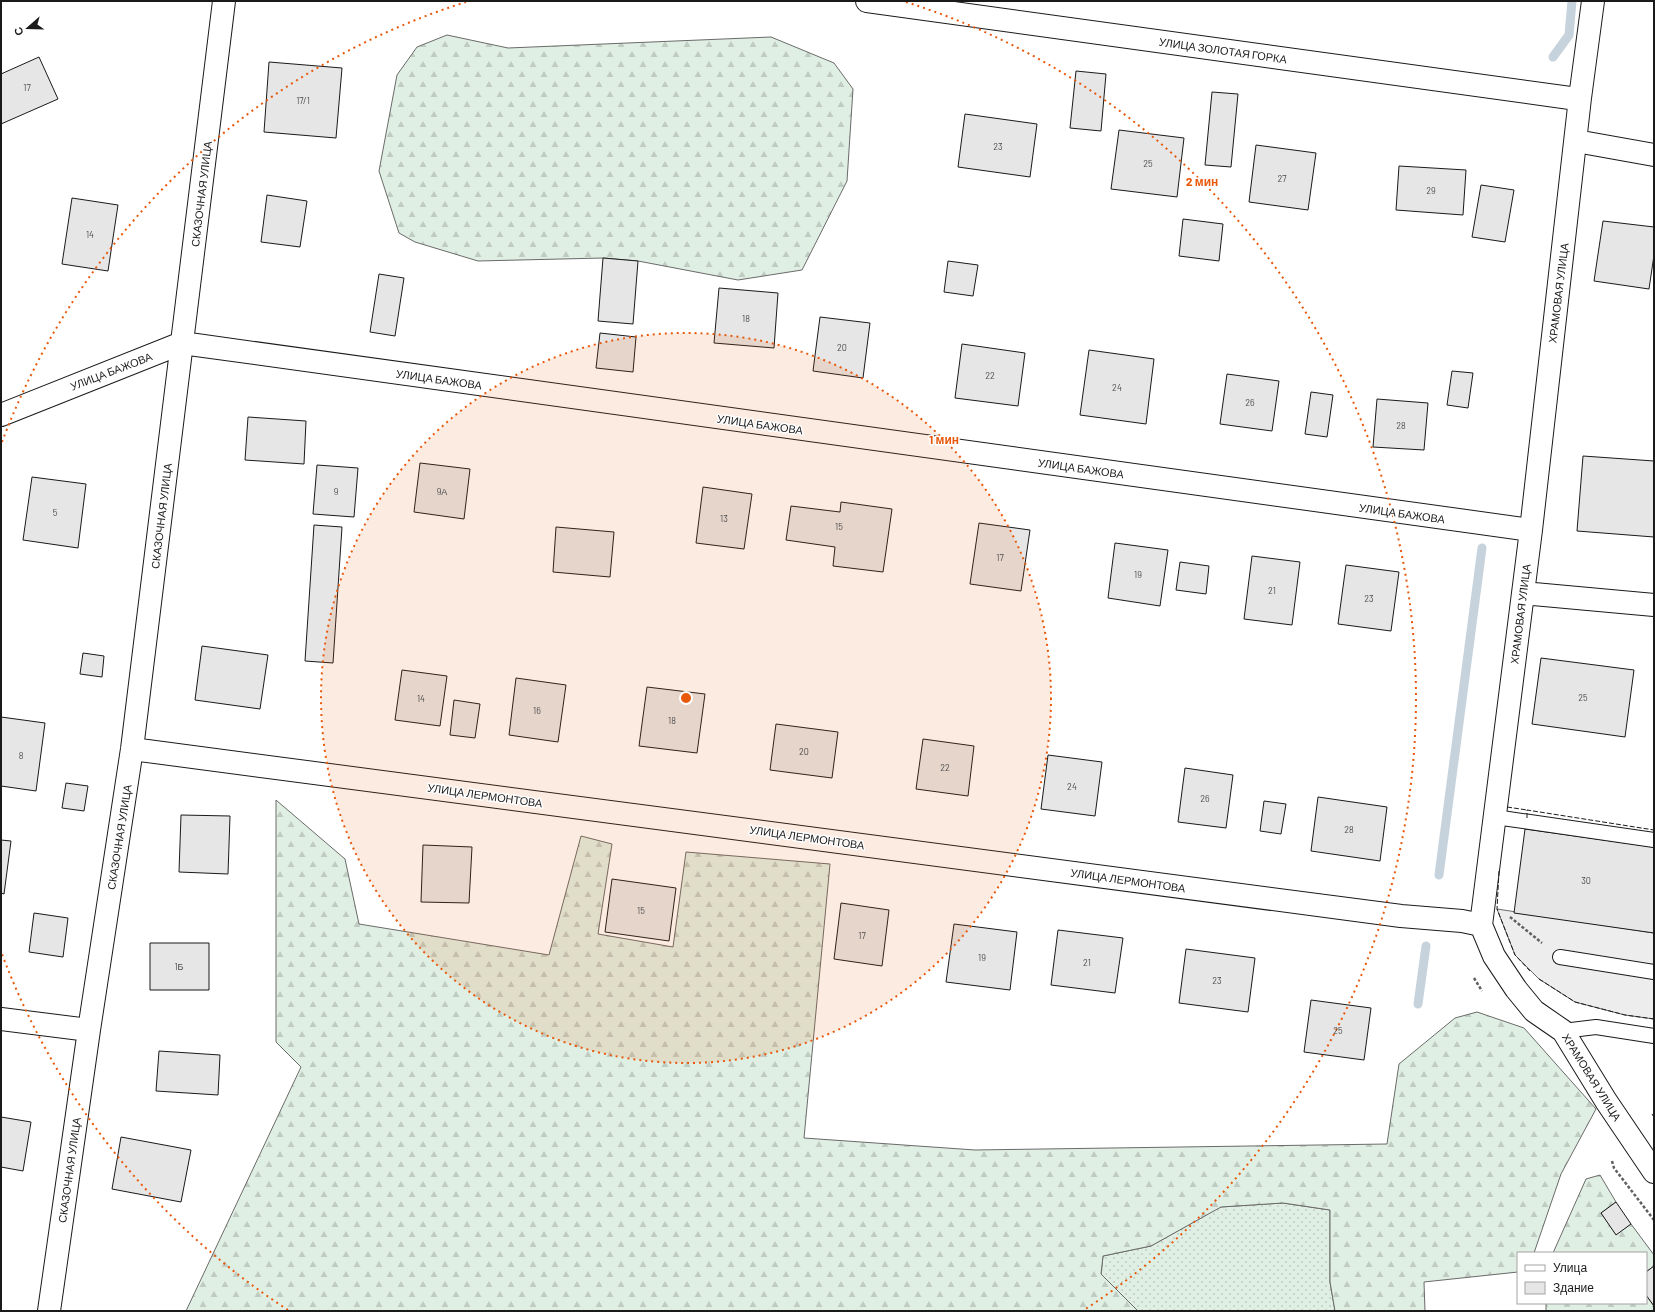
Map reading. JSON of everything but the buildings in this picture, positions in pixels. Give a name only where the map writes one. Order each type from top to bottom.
[{"type":"street","name":"СКАЗОЧНАЯ УЛИЦА","points":[[49,1311],[89,1030],[132,748],[224,1]]},
{"type":"street","name":"УЛИЦА ЗОЛОТАЯ ГОРКА","points":[[867,1],[1580,98]]},
{"type":"street","name":"ХРАМОВАЯ УЛИЦА","points":[[1593,1],[1580,98],[1531,530],[1481,925],[1494,956],[1516,989],[1534,1010],[1563,1031],[1606,1101],[1654,1172]]},
{"type":"street","points":[[1576,141],[1654,155]]},
{"type":"street","name":"УЛИЦА БАЖОВА","points":[[1,415],[182,343],[1531,530]]},
{"type":"street","points":[[1523,593],[1654,606]]},
{"type":"street","name":"УЛИЦА ЛЕРМОНТОВА","points":[[132,748],[1401,916],[1462,921],[1481,925]]},
{"type":"street","points":[[1,1018],[89,1030]]},
{"type":"lane","points":[[1495,817],[1654,840]]},
{"type":"lane","points":[[1560,957],[1654,972]]},
{"type":"lane","points":[[1563,1031],[1596,1026],[1654,1036]]},
{"type":"path","points":[[1507,915],[1560,957]]},
{"type":"path","points":[[1474,976],[1476,983],[1485,995]]},
{"type":"path","points":[[1609,1154],[1614,1168],[1654,1220]]},
{"type":"green space","points":[[447,35],[508,48],[771,37],[834,63],[853,89],[847,181],[802,270],[738,280],[638,261],[603,258],[478,261],[415,242],[399,233],[379,171],[397,75],[417,47]]},
{"type":"green space","points":[[276,800],[345,859],[359,924],[549,955],[581,836],[612,844],[598,934],[673,947],[686,852],[830,864],[804,1138],[975,1150],[1387,1144],[1399,1064],[1455,1018],[1477,1012],[1524,1028],[1596,1109],[1561,1174],[1534,1252],[1517,1252],[1517,1272],[1424,1282],[1425,1311],[1335,1311],[1330,1282],[1330,1210],[1283,1203],[1221,1207],[1151,1246],[1103,1256],[1101,1274],[1138,1311],[186,1311],[301,1067],[276,1042]]},
{"type":"green space","points":[[1600,1175],[1616,1202],[1601,1213],[1616,1234],[1631,1224],[1654,1255],[1654,1266],[1647,1271],[1647,1252],[1553,1252],[1586,1179]]},
{"type":"green space","points":[[1283,1203],[1330,1210],[1330,1282],[1335,1311],[1138,1311],[1101,1274],[1103,1256],[1151,1246],[1220,1207]]},
{"type":"green space","points":[[1647,1296],[1654,1306],[1654,1311],[1546,1311],[1546,1304],[1647,1304]]},
{"type":"shaded area","points":[[1497,909],[1654,933],[1654,1019],[1625,1015],[1575,1002],[1539,979],[1515,955]]},
{"type":"waterway","points":[[1553,57],[1569,35],[1572,1]]},
{"type":"waterway","points":[[1439,875],[1482,548]]},
{"type":"waterway","points":[[1418,1004],[1426,946]]},
{"type":"fence","points":[[1507,807],[1527,810]]},
{"type":"fence","points":[[1527,818],[1527,810],[1654,830]]},
{"type":"fence","points":[[1499,871],[1497,909],[1515,955],[1530,971]]},
{"type":"fence","points":[[1539,979],[1575,1002],[1625,1015],[1654,1019]]}]
